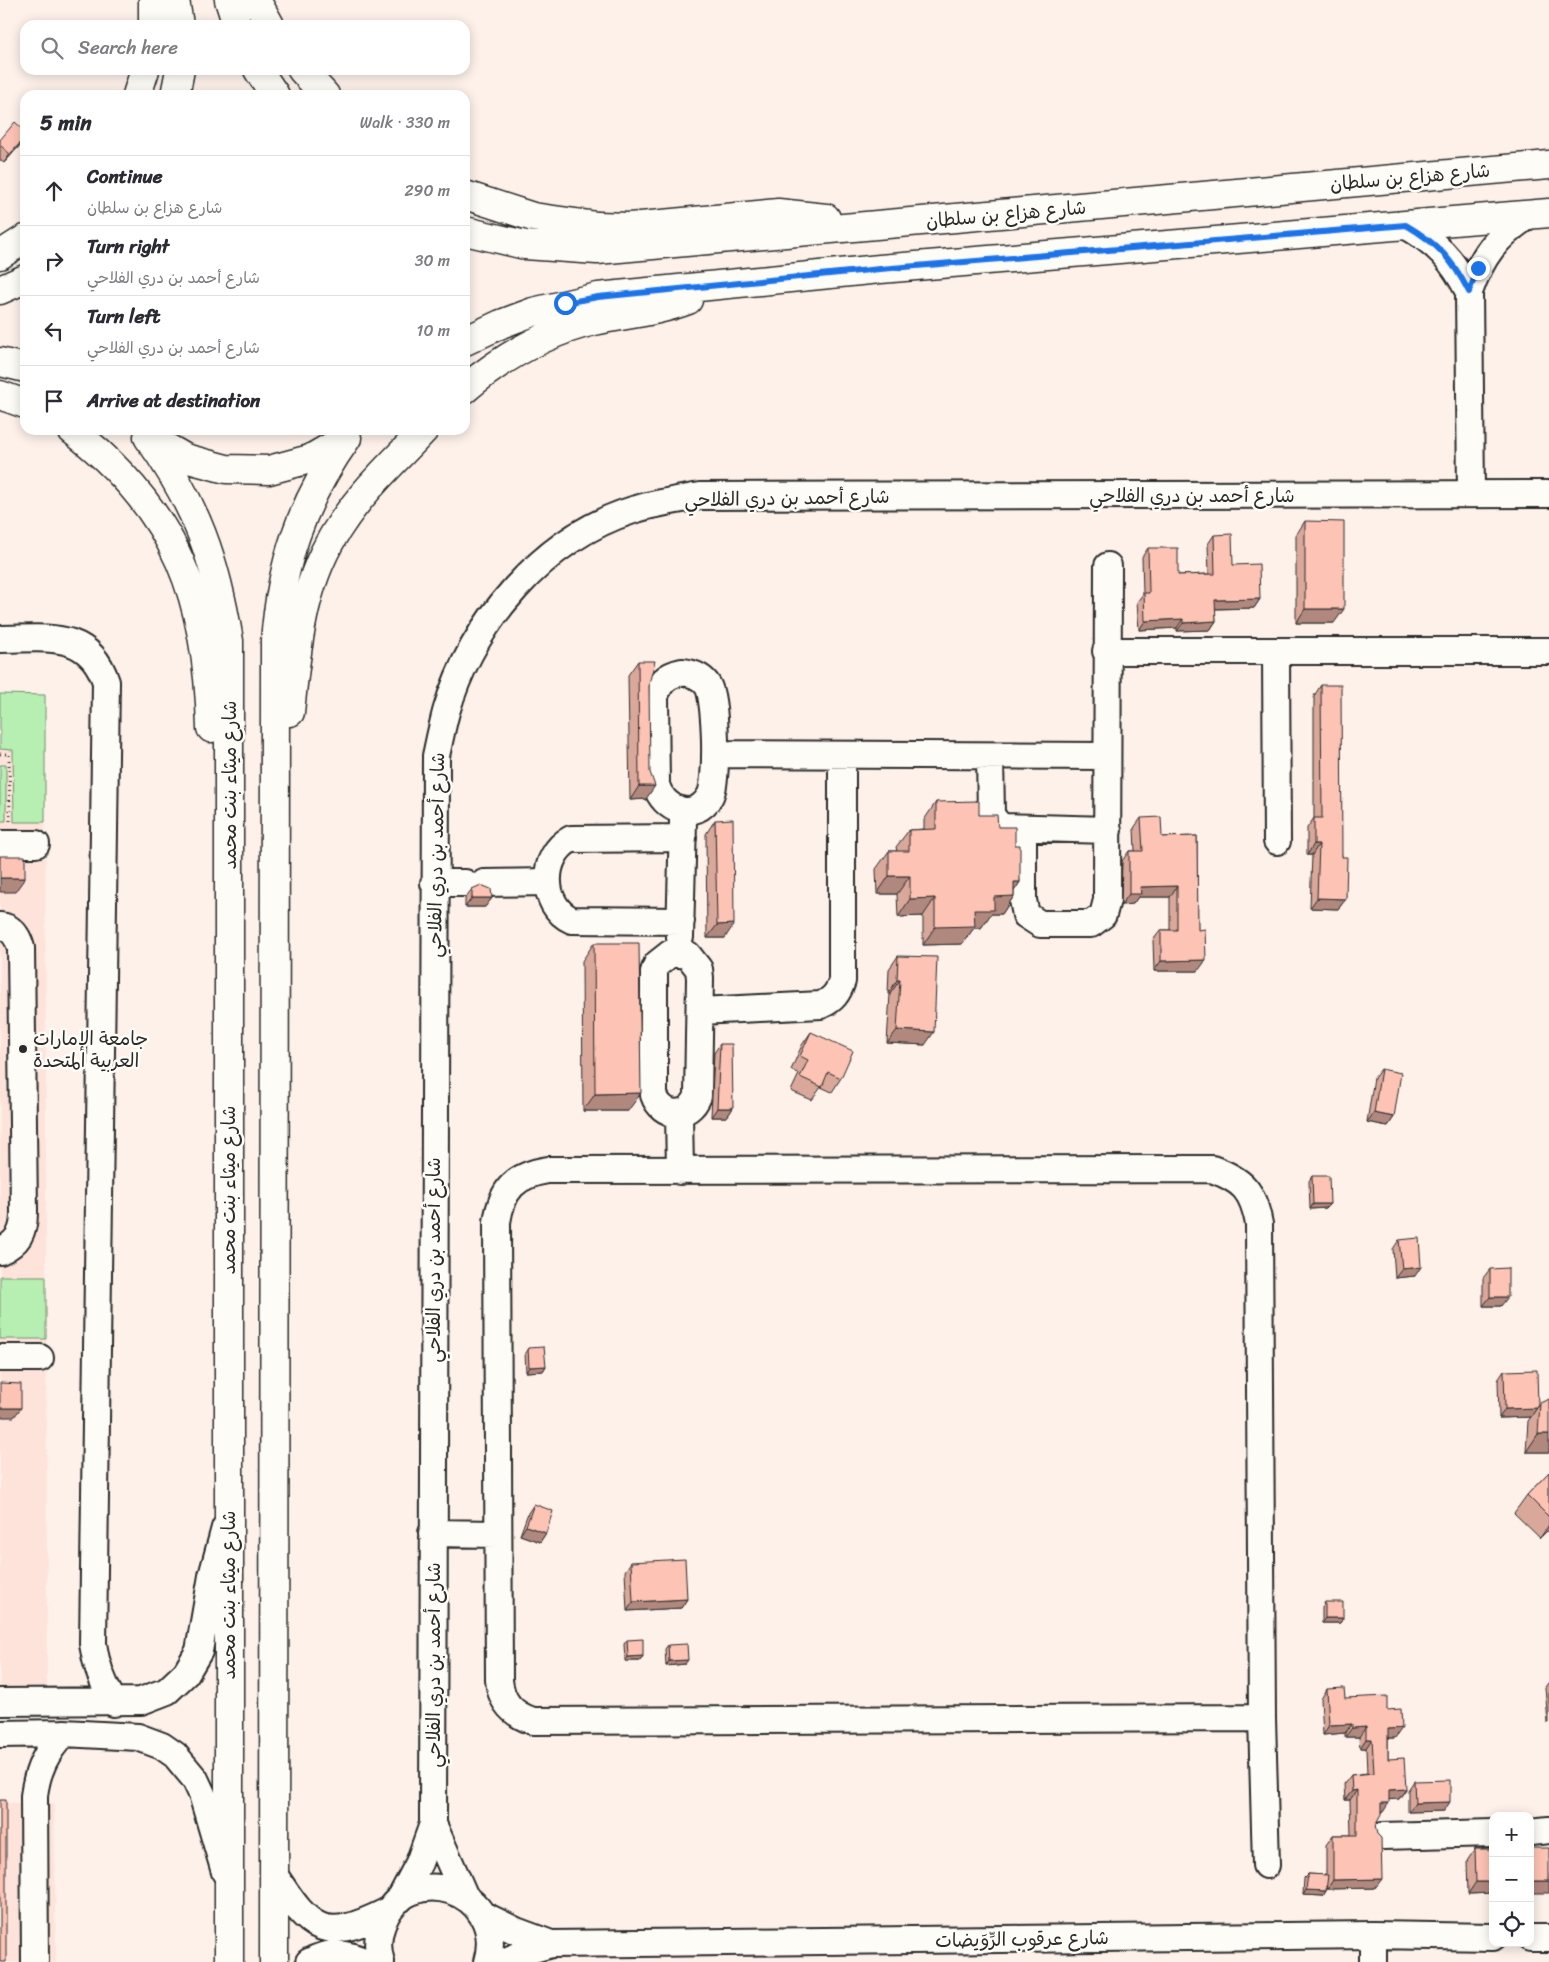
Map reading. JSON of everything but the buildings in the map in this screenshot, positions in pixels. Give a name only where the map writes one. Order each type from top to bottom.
[{"type":"main road","points":[[153,0],[153,20]]},
{"type":"main road","points":[[175,0],[178,20]]},
{"type":"main road","points":[[229,0],[235,20]]},
{"type":"main road","points":[[256,0],[267,20]]},
{"type":"main road","points":[[139,90],[143,75]]},
{"type":"main road","points":[[176,90],[179,75]]},
{"type":"main road","points":[[261,75],[272,90]]},
{"type":"main road","points":[[307,75],[320,90]]},
{"type":"main road","name":"شارع هزاع بن سلطان","points":[[470,232],[525,245],[597,250],[1549,165]]},
{"type":"main road","points":[[470,197],[533,217],[597,226],[630,227],[778,212],[870,226]]},
{"type":"main road","points":[[470,339],[501,324],[565,303],[598,297],[880,269],[1539,214]]},
{"type":"main road","points":[[0,255],[20,242]]},
{"type":"main road","points":[[0,290],[20,281]]},
{"type":"main road","points":[[470,385],[485,372],[519,351],[555,334],[592,322],[655,310],[723,285]]},
{"type":"main road","points":[[0,362],[20,367]]},
{"type":"main road","points":[[0,395],[20,402]]},
{"type":"main road","points":[[78,435],[116,467],[140,496],[164,529],[190,583],[200,615],[206,651],[216,826],[228,895]]},
{"type":"main road","name":"شارع ميثاء بنت محمد","points":[[145,435],[175,477],[198,520],[213,565],[229,642],[229,1962]]},
{"type":"main road","points":[[146,435],[185,458],[226,469],[260,470],[269,470],[310,459],[350,435]]},
{"type":"main road","points":[[274,1962],[275,642],[283,578],[290,548],[310,497],[329,463],[351,435]]},
{"type":"main road","points":[[274,771],[289,717],[303,612],[318,566],[346,517],[420,435]]},
{"type":"street","points":[[1471,494],[1469,292],[1478,268],[1491,247],[1508,229],[1539,214]]},
{"type":"street","points":[[1406,225],[1426,237],[1444,252],[1458,271],[1469,292]]},
{"type":"street","name":"شارع أحمد بن دري الفلاحي","points":[[381,1962],[378,1934],[393,1905],[419,1863],[433,1824],[432,1533],[436,756],[447,711],[464,667],[487,625],[516,588],[541,563],[591,528],[631,510],[665,501],[700,496],[1549,494]]},
{"type":"street","points":[[1023,829],[1022,900],[1026,915],[1040,924],[1083,926],[1098,920],[1106,907],[1108,830],[1106,651],[1108,566]]},
{"type":"street","points":[[0,638],[52,639],[77,644],[96,659],[106,682],[93,1644],[99,1671],[114,1703]]},
{"type":"street","points":[[1106,651],[1549,652]]},
{"type":"street","points":[[1276,651],[1277,840]]},
{"type":"street","points":[[682,672],[692,673],[708,685],[711,694],[715,754],[713,787],[710,797],[703,805],[694,810],[684,811],[665,803],[659,795],[656,785],[655,697],[658,687],[672,674],[682,672]]},
{"type":"street","points":[[715,754],[1106,756]]},
{"type":"street","points":[[700,1011],[821,1004],[835,996],[840,989],[842,981],[842,755]]},
{"type":"street","points":[[990,756],[991,814],[996,822],[1004,827],[1023,829],[1108,830]]},
{"type":"street","points":[[680,953],[684,811]]},
{"type":"street","points":[[681,921],[572,920],[561,916],[554,907],[548,882],[554,852],[561,844],[571,839],[683,838]]},
{"type":"street","points":[[5,844],[36,844]]},
{"type":"street","points":[[434,883],[548,882]]},
{"type":"street","points":[[0,926],[13,931],[21,948],[24,1225],[20,1237],[11,1246],[0,1251]]},
{"type":"street","points":[[671,953],[688,955],[699,969],[700,1011],[698,1096],[690,1109],[679,1113],[668,1112],[662,1108],[654,1095],[654,972],[657,964],[663,957],[671,953]]},
{"type":"street","points":[[679,1113],[680,1171]]},
{"type":"street","points":[[1262,1718],[533,1721],[512,1711],[500,1692],[497,1534],[497,1222],[499,1206],[506,1192],[518,1180],[532,1173],[548,1170],[1212,1169],[1230,1175],[1246,1187],[1256,1204],[1259,1224],[1262,1718],[1266,1865]]},
{"type":"street","points":[[0,1358],[40,1358]]},
{"type":"street","points":[[0,1702],[114,1703],[141,1701],[156,1697],[177,1682],[193,1662],[202,1639],[212,1576],[228,1517]]},
{"type":"street","points":[[432,1533],[497,1534]]},
{"type":"street","points":[[35,1962],[34,1796],[36,1777],[43,1759],[64,1733]]},
{"type":"street","points":[[0,1734],[64,1733],[138,1737],[162,1746],[187,1766],[202,1794],[228,1882]]},
{"type":"street","name":"شارع أحمد بن دري الفلاحي","points":[[433,1824],[489,1932],[490,1950],[487,1962]]},
{"type":"street","points":[[1534,1832],[1549,1830]]},
{"type":"street","points":[[1383,1836],[1489,1833]]},
{"type":"street","points":[[275,1876],[295,1907],[306,1919],[321,1928],[338,1930],[355,1926],[393,1905]]},
{"type":"street","name":"شارع عرقوب الرِّوَيضات","points":[[393,1905],[415,1890],[432,1887],[450,1889],[516,1931],[551,1944]]},
{"type":"street","points":[[1373,1935],[1373,1962]]},
{"type":"street","name":"شارع عرقوب الرِّوَيضات","points":[[504,1962],[530,1950],[551,1944],[1373,1935],[1489,1937]]},
{"type":"street","points":[[1534,1938],[1549,1938]]},
{"type":"street","points":[[309,1962],[320,1956],[335,1953],[350,1955],[365,1962]]},
{"type":"path","points":[[0,754],[9,754],[5,844]]},
{"type":"shaded area","name":"جامعة الإمارات العربية المتحدة","points":[[0,694],[45,695],[47,1689],[0,1688]]},
{"type":"shaded area","points":[[0,1803],[54,1803],[56,1962],[0,1962]]},
{"type":"green space","points":[[0,694],[45,695],[45,822],[14,822],[13,750],[0,749]]},
{"type":"green space","points":[[0,765],[6,765],[6,821],[0,821]]},
{"type":"green space","points":[[0,1276],[46,1276],[46,1339],[0,1339]]},
{"type":"place","name":"جامعة الإمارات العربية المتحدة","points":[[23,1049]]},
{"type":"route","points":[[565,303],[598,297],[880,269],[1406,225],[1426,237],[1444,252],[1458,271],[1469,292],[1478,268]]}]
